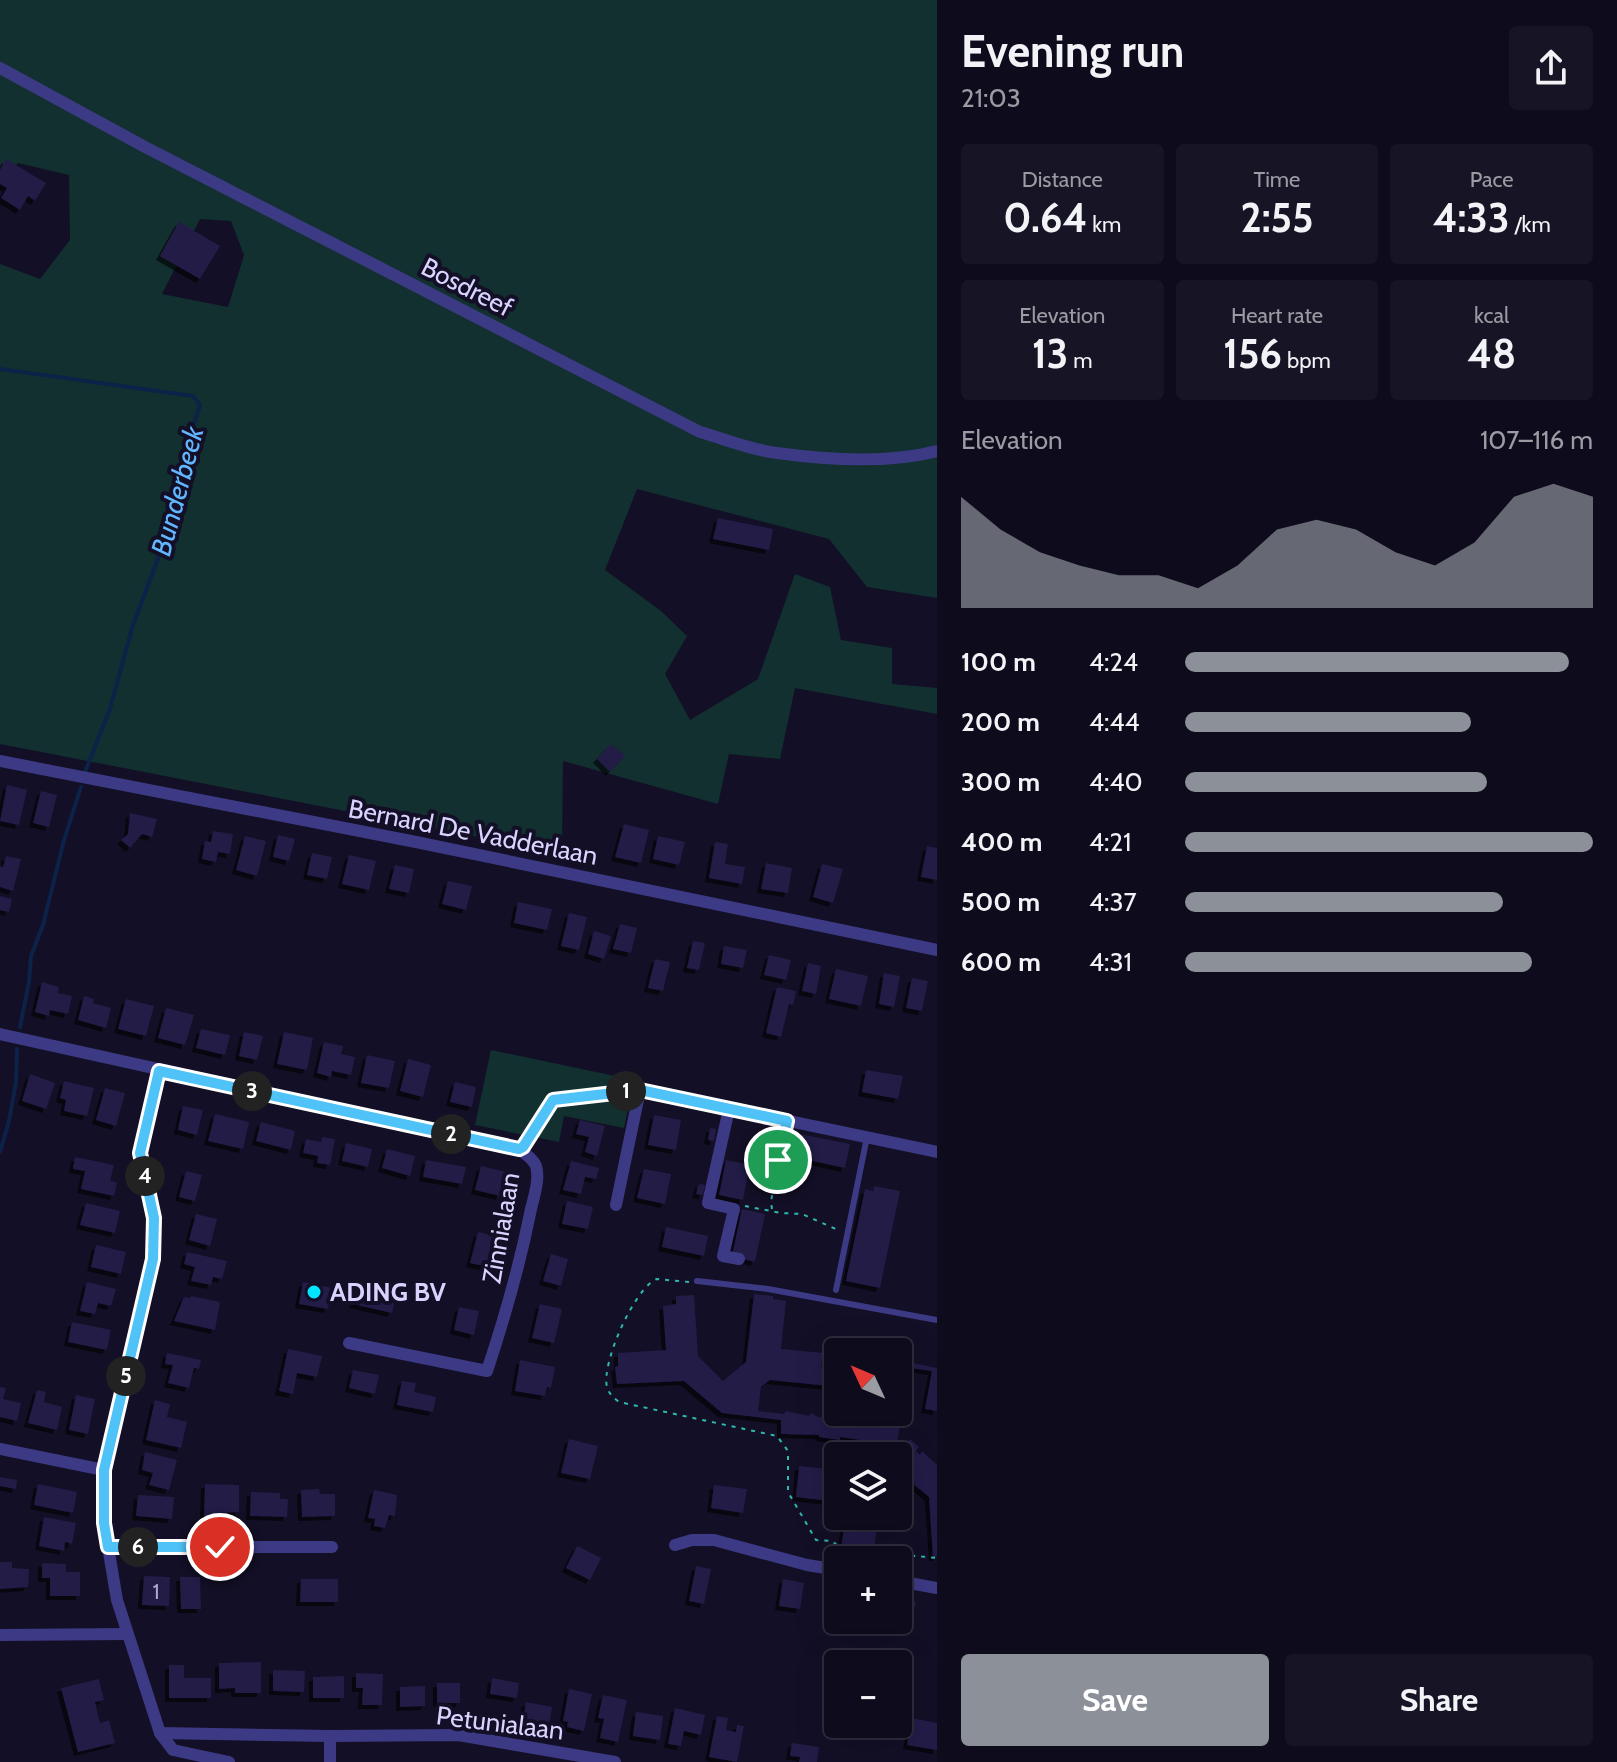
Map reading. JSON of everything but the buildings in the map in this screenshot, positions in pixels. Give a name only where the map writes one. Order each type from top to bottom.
[{"type":"street","name":"Bosdreef","points":[[0,68],[145,147],[700,432],[774,453],[848,459],[937,451]]},
{"type":"street","name":"Bernard De Vadderlaan","points":[[0,761],[432,845],[937,950]]},
{"type":"street","name":"Zinnialaan","points":[[0,1034],[519,1149],[530,1157],[536,1167],[536,1185],[510,1304],[487,1371],[349,1343]]},
{"type":"street","points":[[159,1071],[140,1153],[154,1218],[153,1259],[104,1470],[104,1523],[117,1600],[160,1733],[173,1750],[229,1762]]},
{"type":"street","points":[[616,1205],[640,1090],[937,1152]]},
{"type":"street","points":[[729,1109],[708,1203],[734,1209],[723,1256],[739,1259]]},
{"type":"street","points":[[0,1449],[104,1470]]},
{"type":"street","points":[[675,1545],[692,1540],[714,1540],[824,1568]]},
{"type":"street","points":[[108,1547],[332,1547]]},
{"type":"street","points":[[912,1584],[937,1588]]},
{"type":"street","points":[[0,1635],[127,1634]]},
{"type":"street","name":"Petunialaan","points":[[160,1733],[458,1735],[615,1762]]},
{"type":"street","points":[[330,1736],[330,1762]]},
{"type":"lane","points":[[778,1160],[787,1121]]},
{"type":"lane","points":[[836,1290],[867,1137]]},
{"type":"lane","points":[[697,1281],[768,1289],[937,1320]]},
{"type":"path","points":[[519,1149],[553,1100],[640,1090]]},
{"type":"path","points":[[772,1210],[778,1160]]},
{"type":"path","points":[[734,1209],[739,1205],[802,1214],[847,1233]]},
{"type":"path","points":[[697,1281],[657,1279],[641,1290],[607,1362],[606,1385],[612,1396],[619,1402],[777,1436],[788,1451],[788,1492],[816,1540],[832,1541],[842,1549],[937,1558]]},
{"type":"green space","points":[[0,0],[937,0],[937,598],[867,587],[829,539],[637,489],[605,570],[661,611],[687,636],[665,674],[690,720],[758,679],[795,574],[830,587],[841,640],[892,648],[892,684],[937,688],[937,714],[795,688],[780,759],[729,754],[718,804],[563,761],[562,853],[0,744],[0,264],[40,279],[70,240],[69,175],[18,163],[0,178]],"holes":[[[200,219],[231,221],[244,255],[228,307],[162,294]]]},
{"type":"green space","points":[[491,1050],[634,1080],[624,1128],[564,1116],[559,1142],[475,1125]]},
{"type":"waterway","name":"Bunderbeek","points":[[0,369],[193,396],[200,405],[182,461],[178,496],[169,529],[133,625],[110,709],[85,772]]},
{"type":"waterway","name":"Bunderbeek","points":[[20,1027],[31,956],[43,925],[81,787]]},
{"type":"waterway","name":"Bunderbeek","points":[[0,1152],[16,1082],[17,1049]]},
{"type":"place","name":"ADING BV","points":[[314,1292]]},
{"type":"route","points":[[220,1547],[108,1547],[104,1523],[104,1470],[153,1259],[154,1218],[140,1153],[159,1071],[519,1149],[553,1100],[640,1090],[787,1121],[778,1160]]}]
